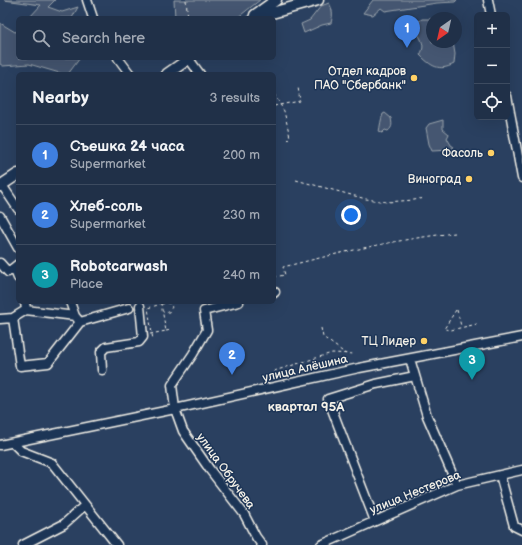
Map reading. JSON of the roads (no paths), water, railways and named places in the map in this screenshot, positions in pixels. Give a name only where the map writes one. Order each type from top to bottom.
[{"type":"main road","points":[[255,16],[268,3],[276,0]]},
{"type":"main road","points":[[260,16],[318,0]]},
{"type":"main road","points":[[170,72],[187,60]]},
{"type":"main road","points":[[1,186],[16,175]]},
{"type":"street","points":[[86,0],[92,16]]},
{"type":"street","points":[[488,0],[490,12]]},
{"type":"street","points":[[120,60],[128,72]]},
{"type":"street","points":[[191,60],[199,72]]},
{"type":"street","points":[[510,112],[522,178]]},
{"type":"street","points":[[1,186],[16,206]]},
{"type":"street","points":[[0,216],[16,244]]},
{"type":"street","points":[[0,263],[8,272],[16,266]]},
{"type":"street","points":[[71,304],[77,319]]},
{"type":"street","name":"улица Обручева","points":[[231,304],[204,311],[207,330],[172,385],[182,431],[244,514],[262,545]]},
{"type":"street","points":[[0,319],[13,318],[26,306],[77,319],[129,308]]},
{"type":"street","points":[[102,370],[100,352],[106,347],[139,342],[143,337],[140,306]]},
{"type":"street","points":[[13,318],[20,366],[48,363],[77,319]]},
{"type":"street","name":"улица Алёшина","points":[[0,446],[176,409],[359,368],[522,337]]},
{"type":"street","points":[[410,359],[427,416],[457,486]]},
{"type":"street","points":[[375,521],[328,399],[376,384],[415,376]]},
{"type":"street","points":[[13,443],[20,451],[52,463],[117,545]]},
{"type":"street","name":"улица Нестерова","points":[[321,545],[457,486],[522,470]]},
{"type":"street","points":[[500,475],[514,526],[522,530]]},
{"type":"street","points":[[23,545],[64,524],[85,505]]},
{"type":"place","name":"Съешка 24 часа","points":[[407,48]]},
{"type":"place","name":"Отдел кадров ПАО \"Сбербанк\"","points":[[414,78]]},
{"type":"place","name":"Фасоль","points":[[491,153]]},
{"type":"place","name":"Виноград","points":[[469,179]]},
{"type":"place","name":"ТЦ Лидер","points":[[424,341]]},
{"type":"place","name":"Хлеб-соль","points":[[232,375]]},
{"type":"place","name":"Robotcarwash","points":[[472,380]]},
{"type":"district","name":"квартал 95А","points":[[306,406]]}]
